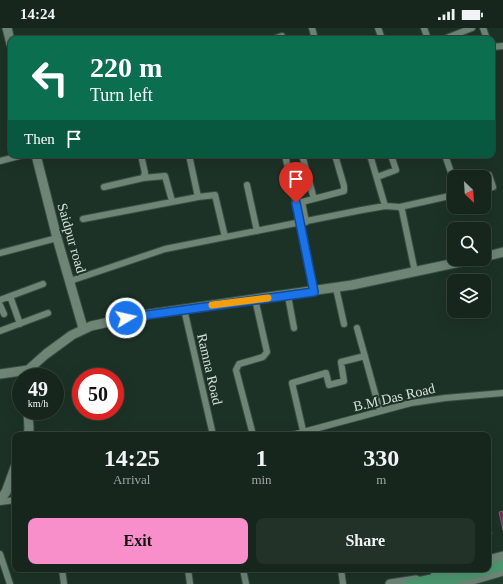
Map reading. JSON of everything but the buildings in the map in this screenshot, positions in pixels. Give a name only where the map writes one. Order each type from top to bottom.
[{"type":"main road","name":"Saidpur road","points":[[39,158],[57,238],[83,328]]},
{"type":"main road","points":[[491,255],[503,252]]},
{"type":"main road","points":[[32,368],[83,328],[115,320],[184,309],[314,292],[447,265]]},
{"type":"main road","points":[[0,372],[12,372]]},
{"type":"main road","points":[[28,420],[29,432]]},
{"type":"main road","points":[[0,501],[6,492],[12,475]]},
{"type":"main road","points":[[491,559],[503,556]]},
{"type":"main road","points":[[491,564],[503,561]]},
{"type":"main road","points":[[491,568],[503,565]]},
{"type":"main road","points":[[459,584],[503,571]]},
{"type":"main road","points":[[390,584],[447,572]]},
{"type":"main road","points":[[410,584],[461,572]]},
{"type":"main road","points":[[436,584],[478,572]]},
{"type":"street","points":[[452,36],[472,28]]},
{"type":"street","points":[[0,161],[12,158]]},
{"type":"street","points":[[142,158],[145,173],[144,178]]},
{"type":"street","points":[[190,158],[198,197]]},
{"type":"street","points":[[286,158],[304,223]]},
{"type":"street","points":[[303,158],[314,199]]},
{"type":"street","points":[[314,292],[302,202],[344,191],[336,158]]},
{"type":"street","points":[[371,158],[386,206]]},
{"type":"street","points":[[377,177],[396,170],[392,158]]},
{"type":"street","points":[[446,158],[450,170]]},
{"type":"street","points":[[104,187],[144,178],[165,176],[172,202]]},
{"type":"street","points":[[247,185],[257,231]]},
{"type":"street","points":[[83,218],[214,195],[225,237]]},
{"type":"street","points":[[70,281],[164,249],[386,206],[400,207],[447,197]]},
{"type":"street","points":[[400,207],[415,272]]},
{"type":"street","points":[[0,253],[57,238]]},
{"type":"street","points":[[0,300],[43,284]]},
{"type":"street","points":[[336,288],[344,324]]},
{"type":"street","points":[[10,296],[20,324]]},
{"type":"street","points":[[288,296],[294,328]]},
{"type":"street","points":[[252,432],[236,370],[239,364],[263,357],[266,352],[255,300]]},
{"type":"street","points":[[0,305],[4,314]]},
{"type":"street","name":"Ramna Road","points":[[184,309],[212,432]]},
{"type":"street","points":[[0,331],[48,313]]},
{"type":"street","points":[[357,328],[380,411]]},
{"type":"street","points":[[303,432],[292,383],[326,373],[329,385],[344,381],[341,362],[365,356]]},
{"type":"street","name":"B.M Das Road","points":[[306,432],[380,411],[428,400],[503,393]]},
{"type":"street","points":[[0,501],[12,500]]},
{"type":"street","points":[[0,554],[10,584]]},
{"type":"street","points":[[62,572],[64,584]]},
{"type":"street","points":[[188,572],[190,584]]},
{"type":"street","points":[[244,572],[246,584]]},
{"type":"street","points":[[341,572],[343,584]]},
{"type":"shaded area","points":[[503,571],[503,584],[469,584]]},
{"type":"slow traffic","points":[[212,305],[268,298]]},
{"type":"route","points":[[126,318],[314,292],[296,203]]}]
